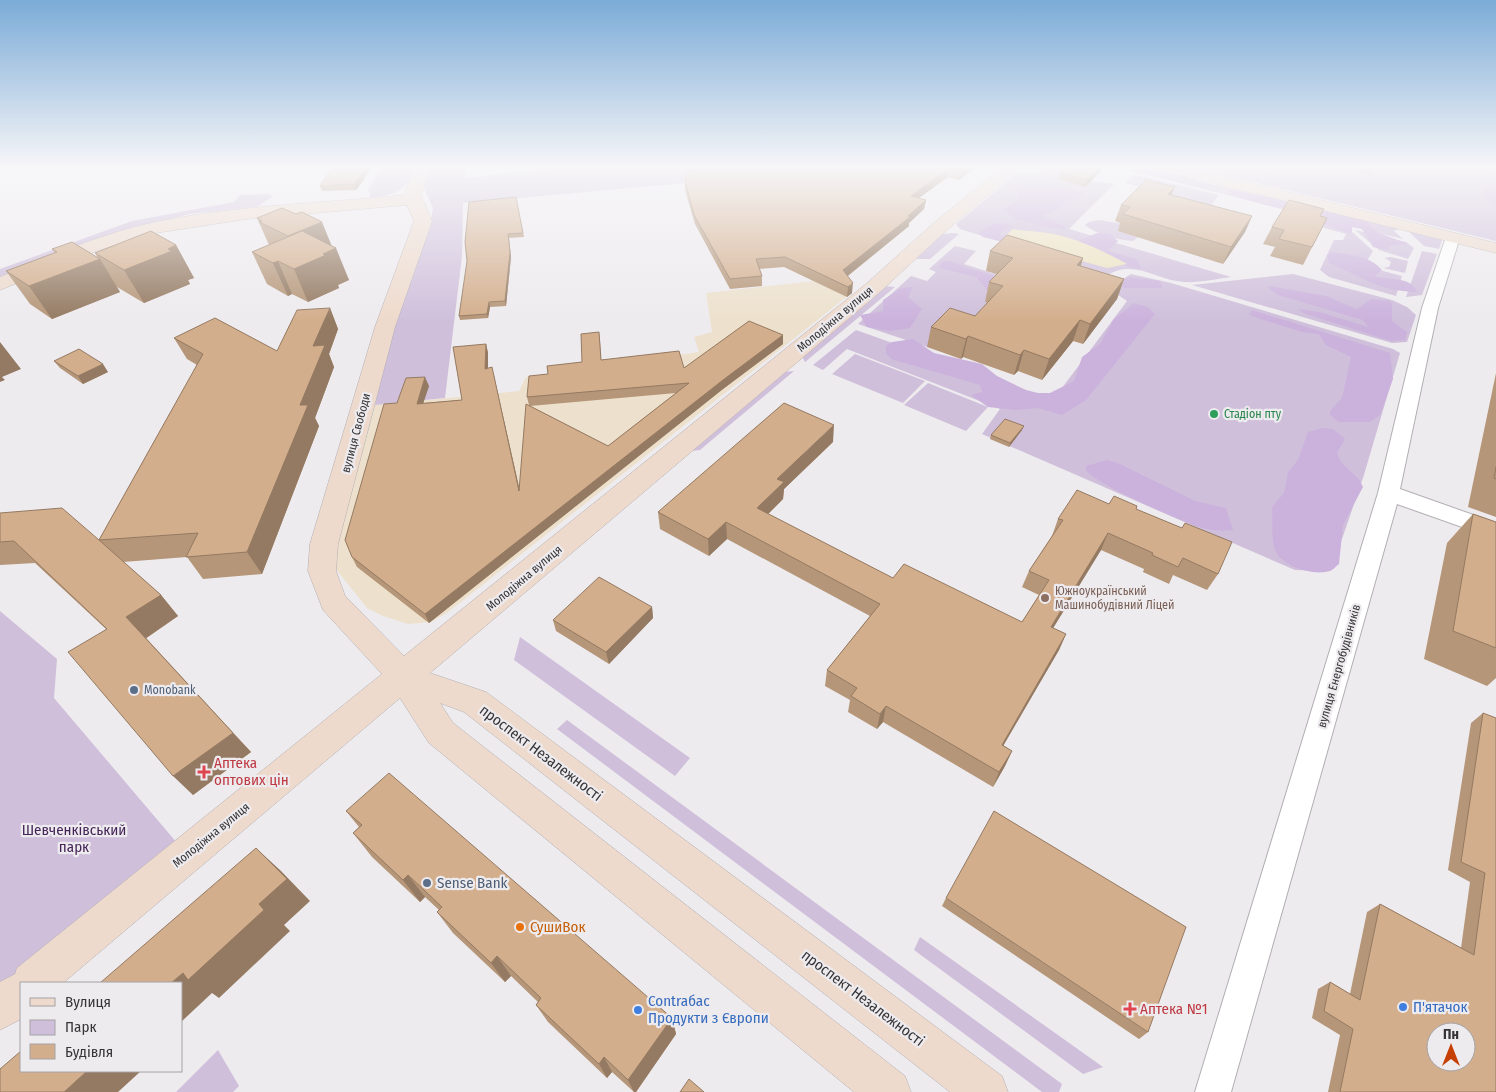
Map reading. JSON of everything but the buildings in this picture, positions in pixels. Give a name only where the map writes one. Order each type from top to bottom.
[{"type":"street","points":[[0,284],[96,245],[147,229],[204,219]]},
{"type":"street","name":"вулиця Свободи","points":[[404,677],[333,602],[322,571],[324,544],[386,326],[421,219]]},
{"type":"street","name":"Молодіжна вулиця","points":[[33,982],[873,288],[949,219]]},
{"type":"street","points":[[1376,219],[1496,248]]},
{"type":"street","name":"вулиця Енергобудівників","points":[[1213,1092],[1389,494],[1430,308],[1453,238]]},
{"type":"street","points":[[1389,494],[1496,531]]},
{"type":"street","points":[[404,677],[441,733],[889,1092]]},
{"type":"street","name":"проспект Незалежності","points":[[404,677],[475,702],[986,1092]]},
{"type":"street","points":[[0,1009],[20,993]]},
{"type":"shaded area","points":[[1016,219],[1047,219],[1065,226],[1065,230]]},
{"type":"shaded area","points":[[1314,219],[1360,219],[1367,222],[1377,232],[1408,244],[1392,245],[1388,248],[1389,250],[1373,247],[1362,229],[1352,227],[1352,234]]},
{"type":"shaded area","points":[[997,223],[1006,223],[1011,226],[999,234],[1054,255],[983,237],[979,233]]},
{"type":"shaded area","points":[[1097,233],[1110,234],[1118,241],[1108,251],[1136,259],[1142,269],[1118,263],[1078,246],[1080,240]]},
{"type":"shaded area","points":[[1333,252],[1366,259],[1382,270],[1374,276],[1405,281],[1410,283],[1417,292],[1381,286],[1329,263],[1327,255]]},
{"type":"shaded area","points":[[951,261],[967,268],[1006,279],[1002,291],[987,290],[976,277],[939,268],[942,262]]},
{"type":"shaded area","points":[[1129,277],[1160,281],[1162,288],[1124,288],[1118,281]]},
{"type":"shaded area","points":[[813,281],[848,288],[849,295],[447,613],[431,622],[408,624],[383,616],[367,608],[335,568],[338,536],[375,405],[519,391],[526,377],[699,352],[694,337],[712,332],[706,293]]},
{"type":"shaded area","points":[[1270,286],[1326,296],[1357,309],[1371,299],[1390,301],[1392,304],[1392,321],[1407,332],[1405,340],[1391,341],[1303,313],[1299,309],[1319,312],[1368,327],[1363,320],[1278,295],[1268,288]]},
{"type":"shaded area","points":[[913,287],[908,297],[922,309],[910,328],[890,331],[867,327],[860,315],[883,311],[883,300],[901,288]]},
{"type":"shaded area","points":[[1134,303],[1148,307],[1155,314],[1086,400],[1062,415],[1038,408],[1016,410],[988,407],[971,395],[982,392],[980,385],[891,359],[886,353],[886,346],[892,342],[913,339],[934,353],[982,364],[997,376],[1026,390],[1050,393],[1074,381],[1082,357],[1100,344],[1114,319]]},
{"type":"shaded area","points":[[1252,310],[1390,353],[1393,379],[1380,415],[1370,422],[1339,422],[1330,415],[1330,411],[1342,398],[1351,357],[1326,345],[1319,334],[1302,332],[1249,315]]},
{"type":"shaded area","points":[[1322,428],[1333,429],[1345,439],[1337,453],[1342,463],[1357,477],[1363,487],[1343,525],[1339,564],[1330,571],[1316,572],[1299,569],[1279,556],[1275,550],[1273,540],[1272,507],[1284,493],[1288,472],[1298,460],[1308,432]]},
{"type":"shaded area","points":[[1107,460],[1120,464],[1195,501],[1226,508],[1233,530],[1223,531],[1195,526],[1120,492],[1086,470],[1086,466]]},
{"type":"green space","points":[[171,219],[131,230],[0,279],[0,269],[132,221]]},
{"type":"green space","points":[[463,219],[462,256],[445,398],[375,405],[395,313],[431,220]]},
{"type":"green space","points":[[962,219],[1079,219],[1069,229],[1231,277],[1184,282],[1135,269],[1116,271],[1106,276],[1083,267],[960,229],[956,224]]},
{"type":"green space","points":[[1323,219],[1362,219],[1401,228],[1394,231],[1403,239]]},
{"type":"green space","points":[[1405,219],[1496,219],[1496,241]]},
{"type":"green space","points":[[1099,220],[1124,224],[1138,237],[1133,241],[1114,238],[1096,232],[1085,225]]},
{"type":"green space","points":[[1322,221],[1348,228],[1373,251],[1367,261],[1368,267],[1402,276],[1396,296],[1329,277],[1320,270],[1334,240],[1343,240],[1346,234],[1321,227]]},
{"type":"green space","points":[[1355,230],[1406,242],[1414,248],[1408,259],[1379,250]]},
{"type":"green space","points":[[1411,231],[1442,240],[1439,249],[1424,246],[1410,233]]},
{"type":"green space","points":[[942,234],[959,234],[930,259],[916,259]]},
{"type":"green space","points":[[955,246],[976,251],[964,264],[992,273],[995,270],[999,271],[985,302],[998,306],[927,347],[858,324],[911,276],[927,281],[936,272],[929,269]]},
{"type":"green space","points":[[1422,251],[1437,254],[1422,295],[1406,297]]},
{"type":"green space","points":[[1391,257],[1408,261],[1405,273],[1383,268],[1389,267],[1391,262],[1385,258]]},
{"type":"green space","name":"Стадіон пту","points":[[1131,274],[1171,283],[1393,349],[1400,353],[1363,478],[1331,571],[1295,570],[982,434],[1000,409],[847,349],[823,370],[813,365],[856,330],[1053,400],[1127,301],[1108,288]]},
{"type":"green space","points":[[1293,274],[1392,300],[1407,307],[1416,315],[1407,342],[1392,343],[1192,285]]},
{"type":"green space","points":[[883,286],[895,287],[805,362],[800,353]]},
{"type":"green space","points":[[855,354],[925,381],[903,403],[832,374]]},
{"type":"green space","points":[[794,371],[700,450],[682,452],[775,373]]},
{"type":"green space","points":[[928,383],[988,407],[966,431],[904,405]]},
{"type":"green space","name":"Шевченківський парк","points":[[0,611],[57,659],[54,698],[183,850],[0,990]]},
{"type":"green space","points":[[520,637],[690,758],[675,776],[514,660]]},
{"type":"green space","points":[[567,720],[1062,1084],[1059,1092],[1042,1092],[557,729]]},
{"type":"green space","points":[[920,937],[1103,1067],[1083,1074],[914,950]]},
{"type":"green space","points":[[218,1050],[239,1086],[233,1092],[176,1092]]},
{"type":"sand","points":[[1013,229],[1050,233],[1073,239],[1127,264],[1107,268],[1002,239]]},
{"type":"place","name":"Стадіон пту","points":[[1214,414]]},
{"type":"place","name":"Южноукраїнський Машинобудівний Ліцей","points":[[1045,598]]},
{"type":"place","name":"Monobank","points":[[134,690]]},
{"type":"place","name":"Аптека оптових цін","points":[[204,772]]},
{"type":"place","name":"Sense Bank","points":[[427,883]]},
{"type":"place","name":"СушиВок","points":[[520,927]]},
{"type":"place","name":"П'ятачок","points":[[1403,1007]]},
{"type":"place","name":"Аптека №1","points":[[1130,1009]]},
{"type":"place","name":"Contraбас Продукти з Європи","points":[[638,1010]]}]
